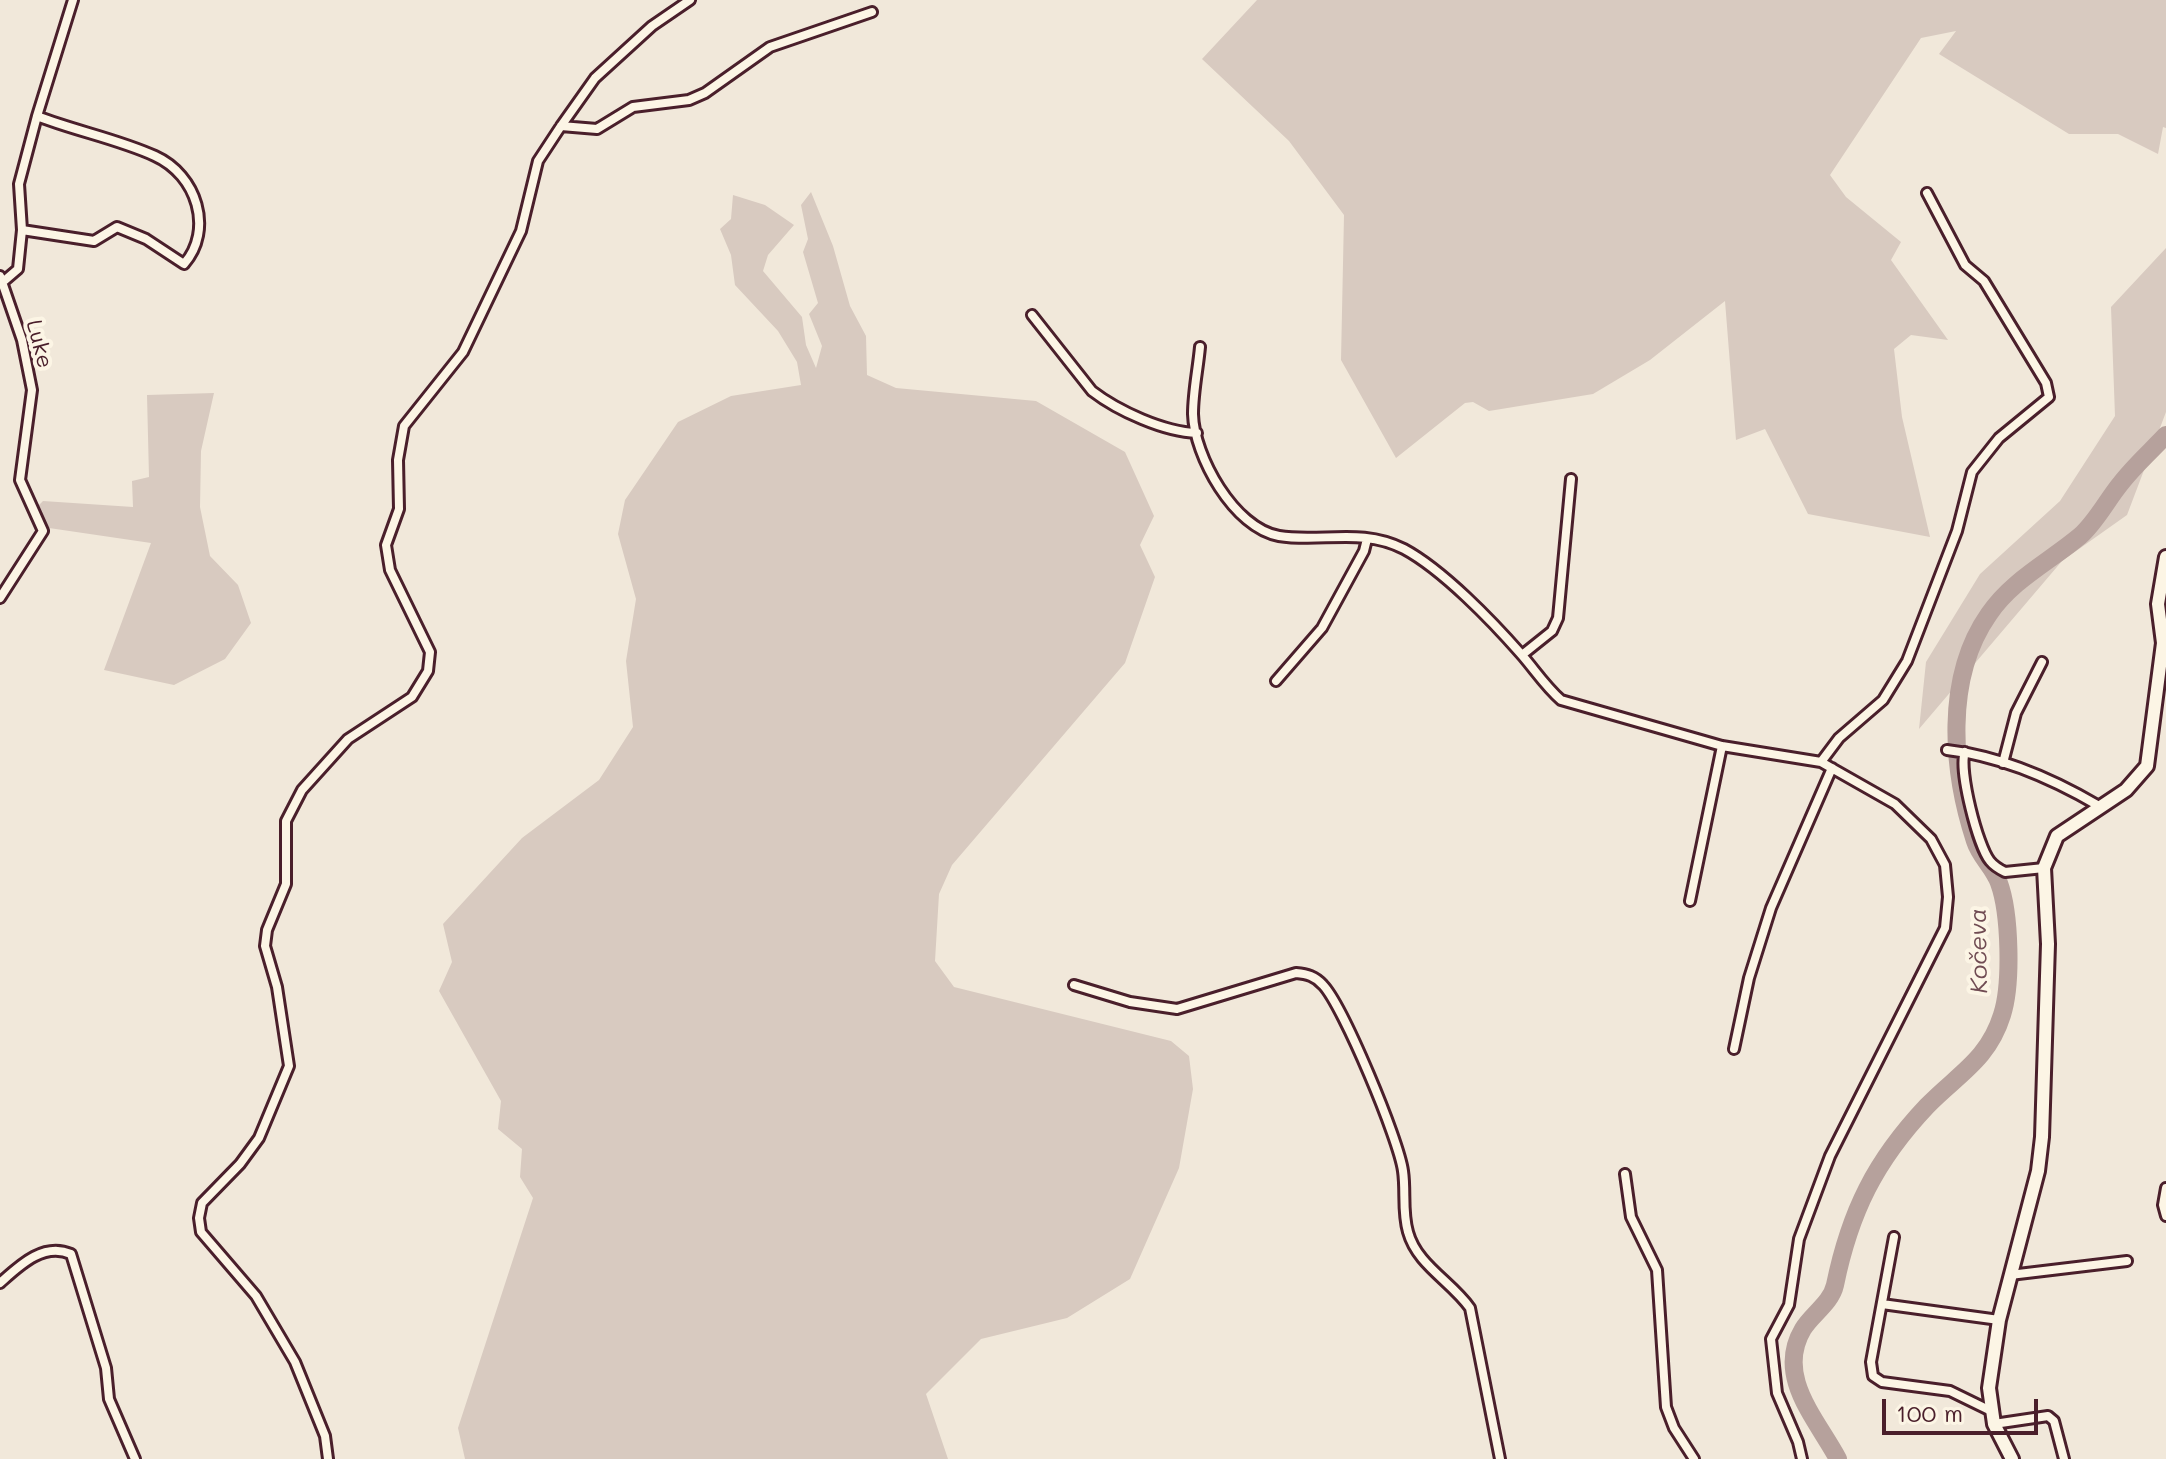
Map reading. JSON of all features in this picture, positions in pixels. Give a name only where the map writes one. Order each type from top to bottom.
[{"type":"main road","points":[[2012,1459],[1992,1418],[1989,1388],[1999,1320],[2038,1171],[2042,1137],[2048,944],[2044,868],[2057,836],[2138,780],[2147,766],[2163,643],[2158,604],[2166,557]]},
{"type":"street","points":[[2,278],[18,269],[22,230],[19,184],[73,0]]},
{"type":"street","points":[[328,1459],[325,1436],[295,1362],[256,1296],[201,1232],[199,1218],[202,1203],[259,1138],[289,1066],[277,987],[265,946],[267,930],[286,884],[286,821],[291,806],[348,739],[412,697],[428,671],[430,652],[390,570],[386,545],[399,509],[398,460],[404,426],[463,352],[521,231],[538,161],[561,126],[595,78],[652,26],[690,0]]},
{"type":"street","points":[[561,126],[597,129],[633,107],[689,100],[705,93],[770,47],[872,12]]},
{"type":"street","points":[[22,230],[94,241],[117,227],[146,239],[184,264],[196,250],[201,216],[197,201],[184,180],[158,156],[37,116]]},
{"type":"street","points":[[1821,762],[1839,738],[1883,700],[1912,653],[1957,531],[1972,472],[1999,438],[2045,402],[2050,394],[1984,281],[1965,265],[1927,193]]},
{"type":"street","name":"Luke","points":[[0,598],[43,531],[20,480],[32,390],[22,340],[2,278]]},
{"type":"street","points":[[1032,315],[1092,391],[1104,401],[1162,424],[1197,433]]},
{"type":"street","points":[[1200,347],[1193,415],[1197,433],[1222,495],[1235,511],[1262,530],[1279,536],[1336,534],[1386,541],[1430,568],[1522,655],[1561,700],[1722,746],[1821,762],[1895,804],[1931,839],[1945,865],[1948,897],[1945,928],[1937,949],[1915,983],[1808,1207],[1799,1239],[1789,1305],[1771,1339],[1777,1393],[1802,1459]]},
{"type":"street","points":[[1522,655],[1552,631],[1558,618],[1571,479]]},
{"type":"street","points":[[1276,681],[1322,628],[1364,551],[1367,539]]},
{"type":"street","points":[[2003,763],[2016,713],[2042,662]]},
{"type":"street","points":[[1690,901],[1722,746]]},
{"type":"street","points":[[1948,750],[2003,763],[2055,782],[2099,806]]},
{"type":"street","points":[[1963,752],[1970,803],[1987,859],[2005,872],[2044,868]]},
{"type":"street","points":[[1734,1049],[1749,978],[1771,908],[1832,768]]},
{"type":"street","points":[[1074,985],[1130,1002],[1177,1009],[1296,973],[1310,974],[1322,983],[1343,1017],[1382,1106],[1403,1170],[1408,1234],[1435,1274],[1460,1294],[1470,1308],[1500,1459]]},
{"type":"street","points":[[1625,1174],[1631,1217],[1657,1270],[1666,1407],[1674,1428],[1694,1459]]},
{"type":"street","points":[[2166,1188],[2163,1205],[2166,1216]]},
{"type":"street","points":[[1894,1237],[1871,1362],[1873,1376],[1893,1384],[1950,1391],[1992,1418],[2048,1416],[2054,1421],[2064,1459]]},
{"type":"street","points":[[0,1283],[35,1255],[64,1251],[74,1258],[106,1368],[109,1399],[135,1459]]},
{"type":"street","points":[[2010,1275],[2127,1261]]},
{"type":"street","points":[[1882,1304],[1999,1320]]},
{"type":"shaded area","points":[[1257,0],[2166,0],[2166,128],[2163,127],[2158,154],[2118,134],[2069,134],[1939,54],[1956,31],[1921,38],[1830,175],[1846,197],[1901,242],[1891,260],[1948,340],[1911,335],[1894,349],[1902,417],[1930,537],[1808,514],[1765,429],[1736,440],[1725,301],[1650,360],[1593,394],[1489,411],[1473,402],[1465,403],[1396,458],[1341,360],[1344,215],[1289,141],[1202,59]]},
{"type":"shaded area","points":[[811,192],[833,246],[850,306],[866,336],[867,375],[896,388],[1036,401],[1125,452],[1154,516],[1140,545],[1155,577],[1125,663],[952,865],[939,894],[935,961],[954,987],[1171,1041],[1189,1056],[1193,1089],[1179,1168],[1130,1279],[1067,1318],[981,1339],[926,1394],[948,1459],[465,1459],[458,1428],[533,1198],[520,1177],[522,1149],[498,1129],[501,1101],[439,991],[452,962],[443,924],[522,838],[599,780],[633,727],[626,661],[636,599],[618,534],[625,500],[678,422],[731,396],[801,385],[797,362],[778,331],[735,285],[731,255],[720,229],[731,219],[733,195],[765,205],[794,225],[768,255],[763,271],[802,317],[806,345],[816,368],[822,346],[809,314],[818,303],[803,252],[808,239],[801,205]]},
{"type":"shaded area","points":[[2166,248],[2166,412],[2127,515],[2062,561],[1919,729],[1926,662],[1980,574],[2060,501],[2115,416],[2111,307]]},
{"type":"shaded area","points":[[214,393],[201,451],[200,507],[210,556],[238,585],[251,623],[225,659],[174,685],[104,670],[151,543],[49,528],[37,507],[43,501],[133,507],[132,481],[149,477],[147,395]]},
{"type":"waterway","name":"Kočeva","points":[[1838,1459],[1810,1412],[1796,1380],[1796,1346],[1803,1329],[1833,1291],[1848,1234],[1879,1168],[1909,1126],[1989,1044],[2005,1002],[2008,949],[2003,896],[1997,878],[1975,841],[1957,755],[1956,725],[1965,667],[1975,639],[1998,602],[2086,530],[2126,477],[2166,435]]}]
